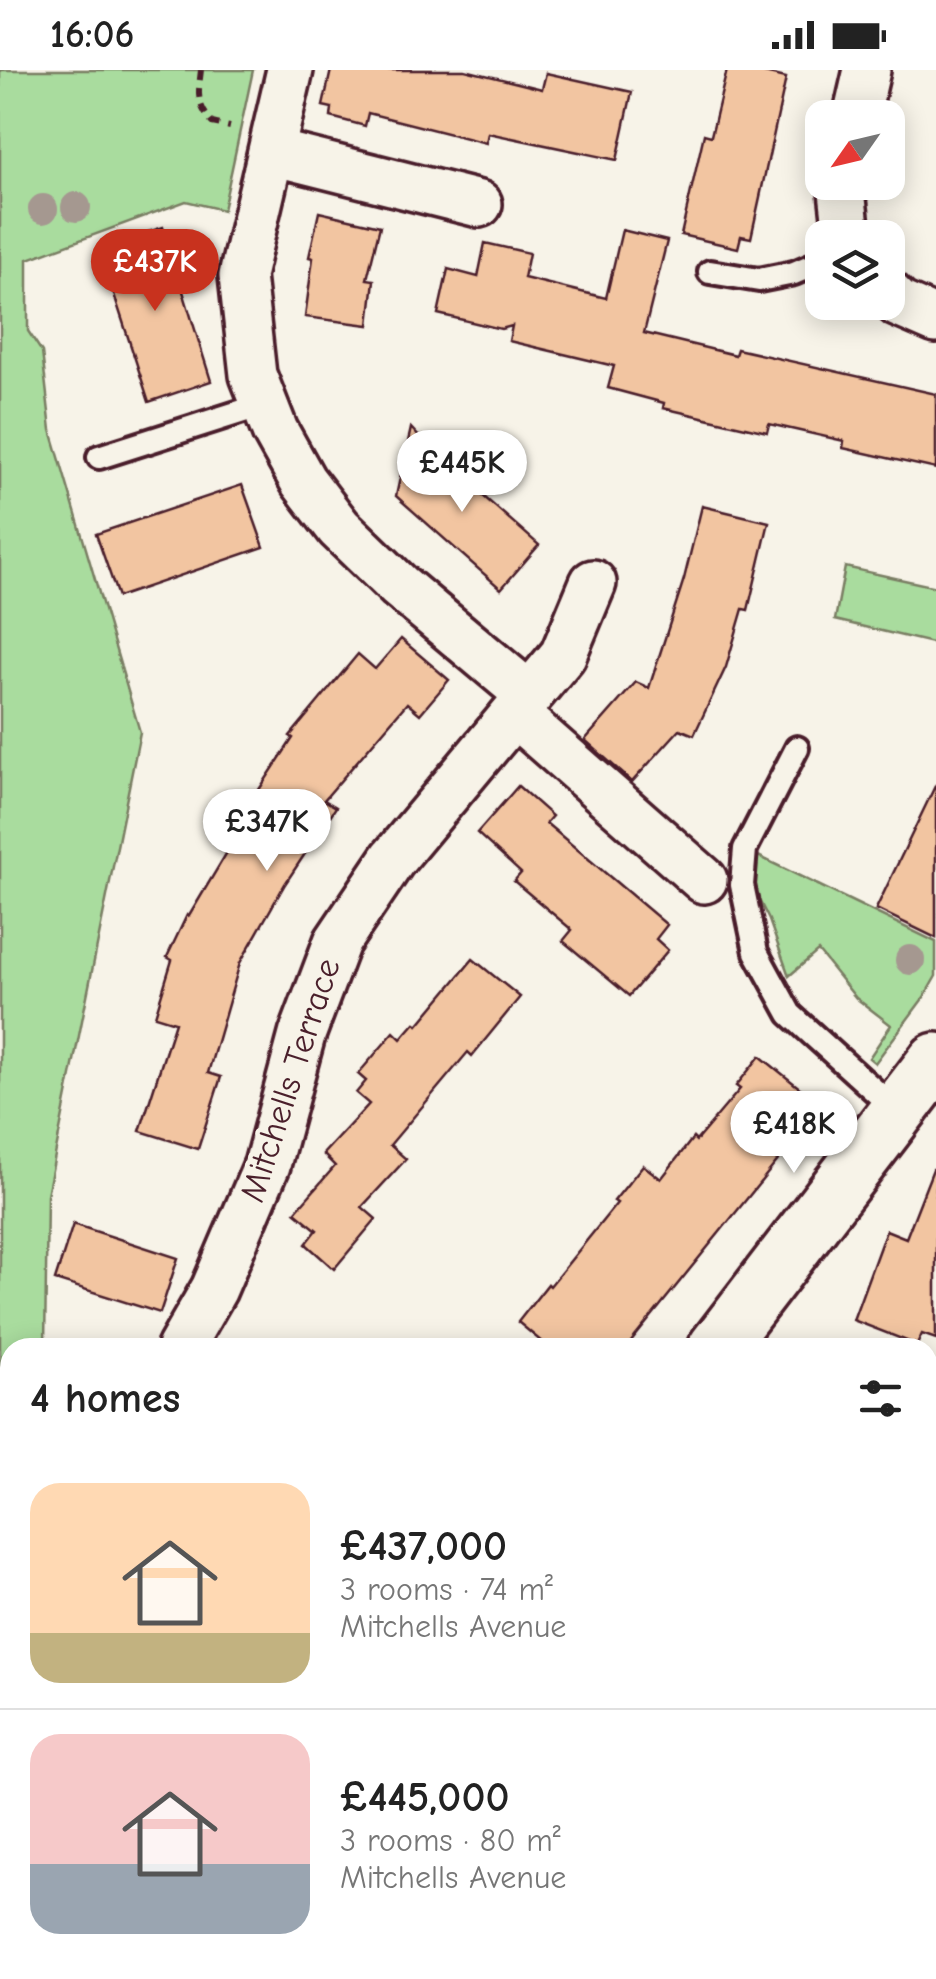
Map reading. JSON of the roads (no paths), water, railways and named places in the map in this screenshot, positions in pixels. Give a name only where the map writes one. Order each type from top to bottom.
[{"type":"street","points":[[290,70],[242,276],[253,375],[275,431],[303,481],[339,528],[704,880]]},
{"type":"street","points":[[860,100],[867,70]]},
{"type":"street","points":[[272,152],[479,204]]},
{"type":"street","points":[[905,307],[936,320]]},
{"type":"street","name":"Mitchells Terrace","points":[[186,1338],[214,1289],[268,1164],[302,1035],[336,942],[392,858],[563,655],[593,582]]},
{"type":"street","points":[[728,1338],[936,1061]]},
{"type":"lane","points":[[710,272],[759,280],[805,268]]},
{"type":"lane","points":[[99,457],[265,404]]},
{"type":"lane","points":[[797,748],[745,849],[742,885],[756,952],[790,1014],[898,1111]]}]
